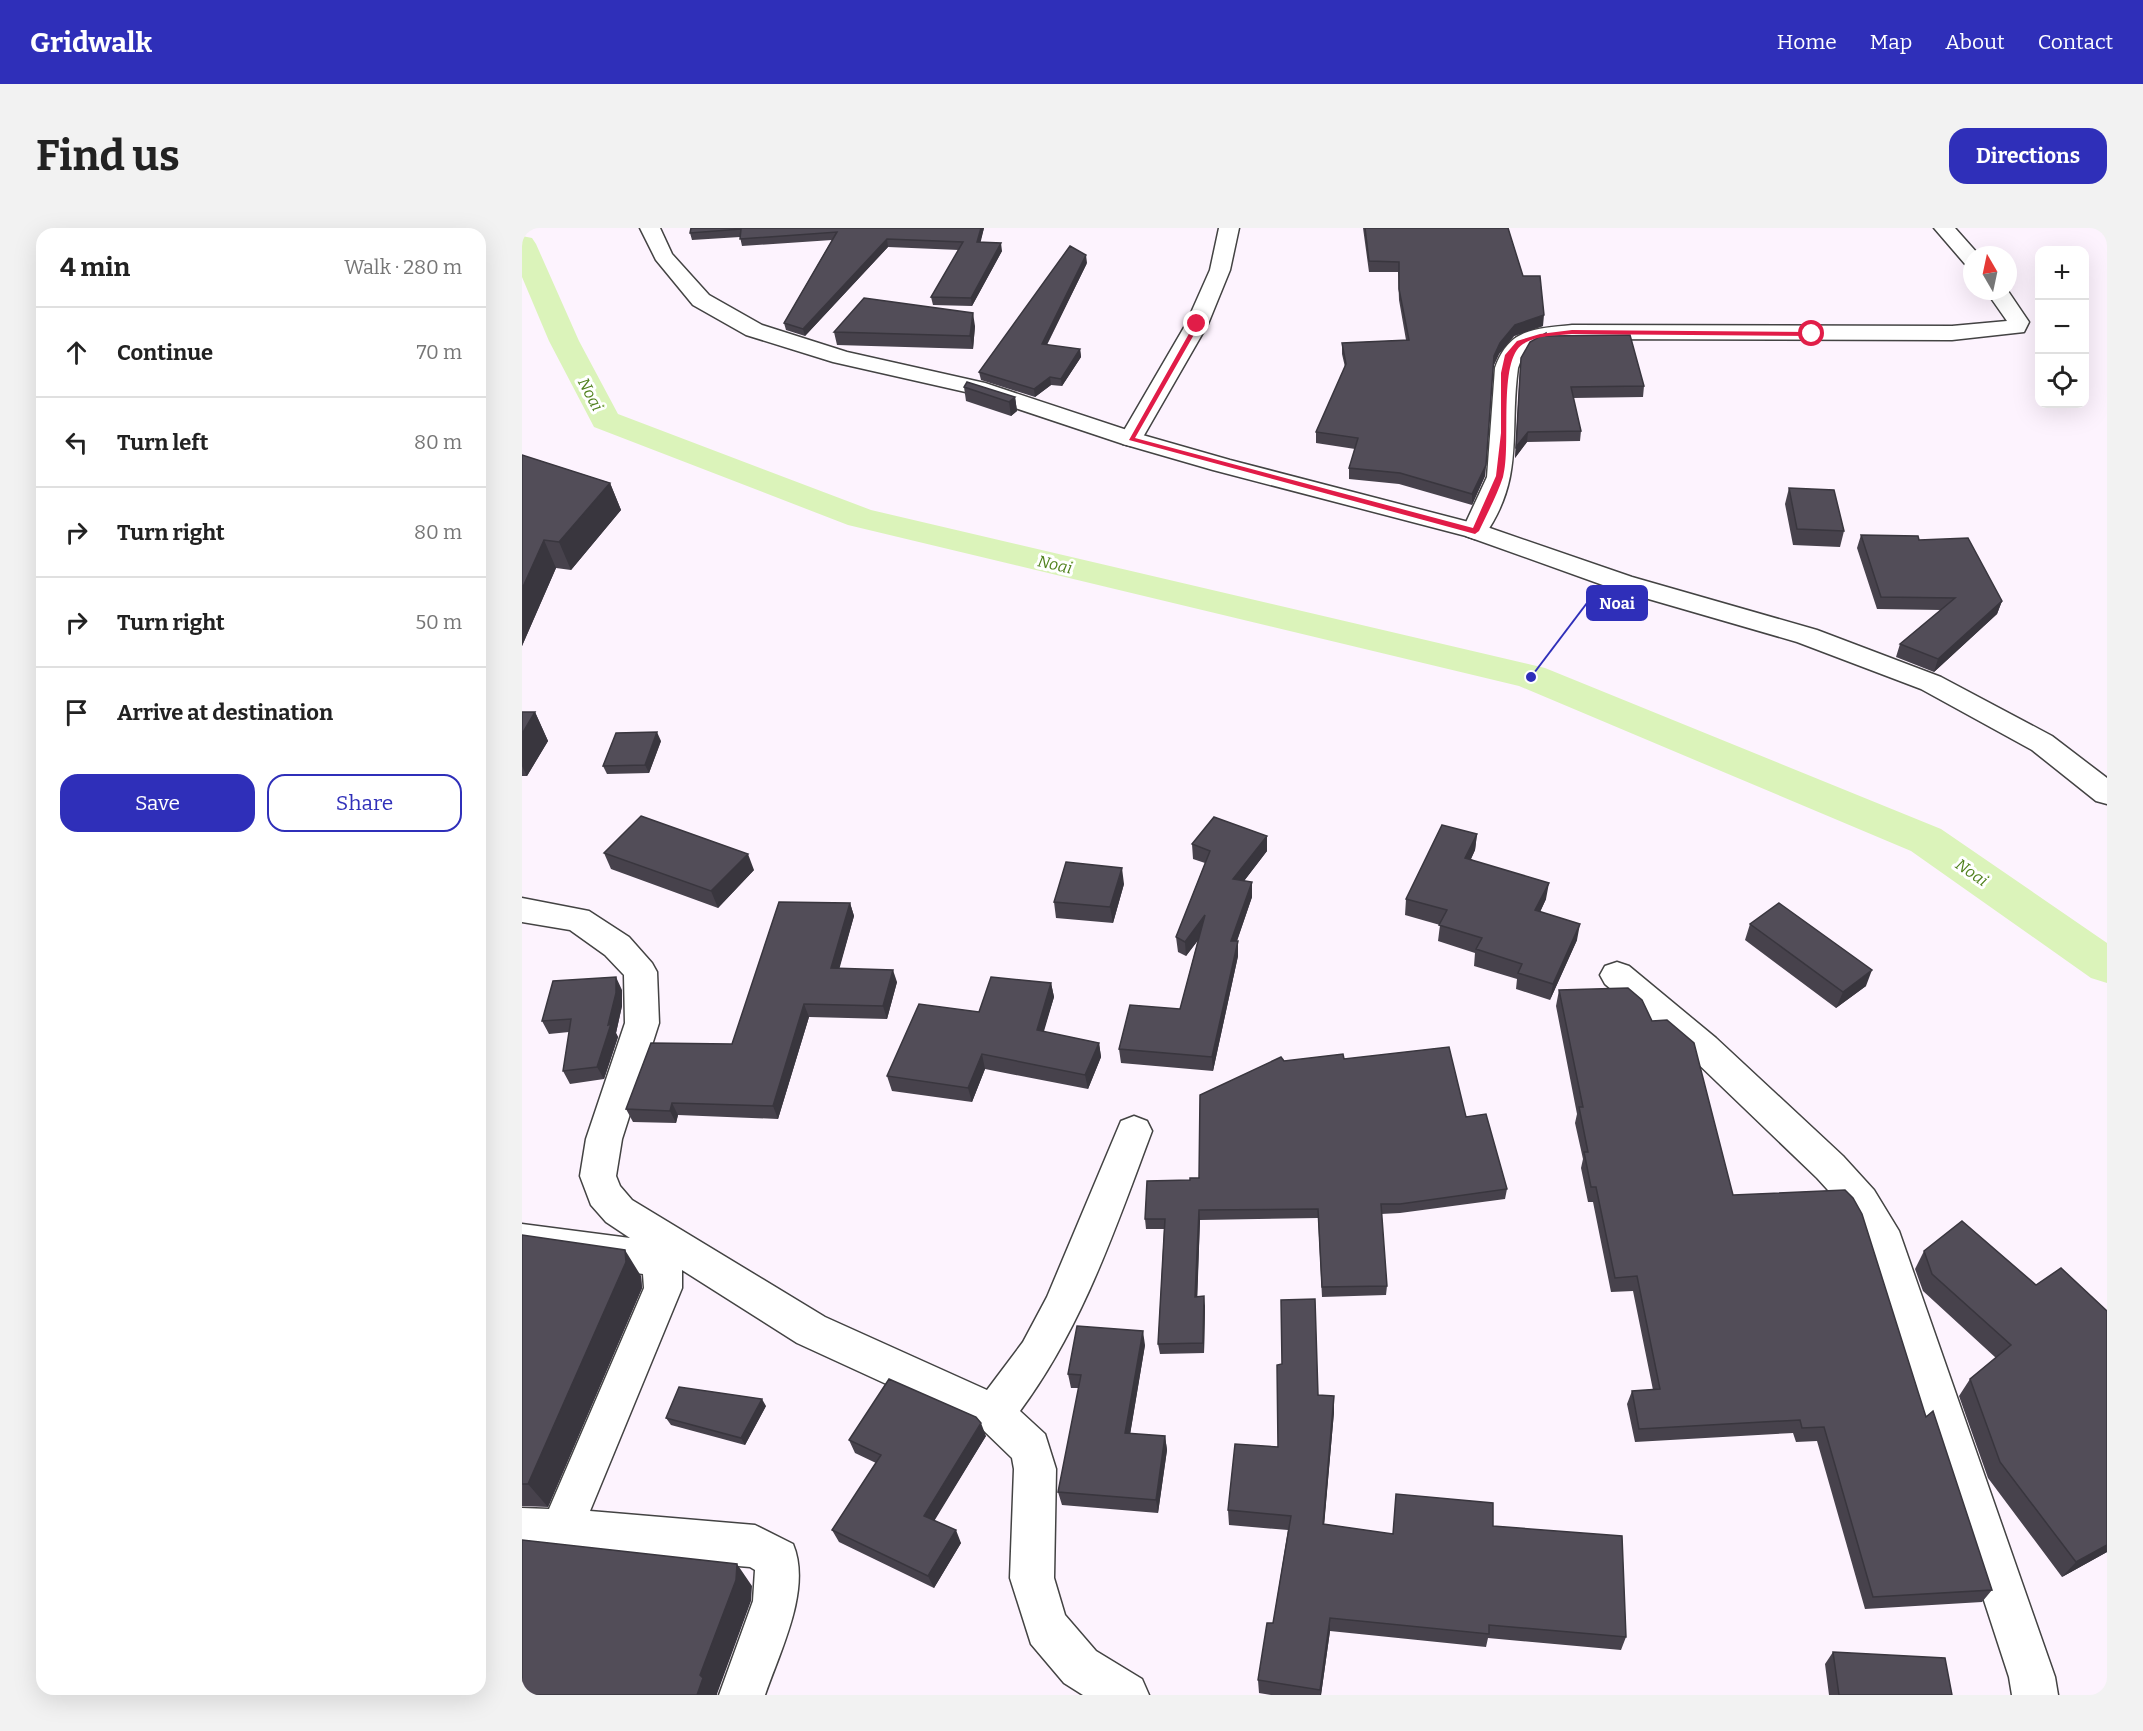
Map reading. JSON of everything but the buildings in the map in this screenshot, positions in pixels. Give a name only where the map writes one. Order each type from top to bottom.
[{"type":"street","points":[[650,228],[663,256],[701,300],[754,330],[840,357],[977,388],[1131,439],[1475,531],[1623,583],[1807,636],[1931,682],[2042,743],[2107,794]]},
{"type":"street","points":[[1131,439],[1197,324],[1220,270],[1229,228]]},
{"type":"street","points":[[1944,228],[1963,250]]},
{"type":"street","points":[[1475,531],[1499,476],[1504,433],[1504,373],[1509,355],[1520,343],[1540,336],[1572,332],[1952,333],[2016,327],[2018,322],[2003,300]]},
{"type":"street","points":[[522,910],[578,919],[617,946],[640,972],[642,1023],[604,1139],[598,1176],[604,1194],[619,1212],[811,1330],[994,1413],[1030,1448],[1035,1469],[1032,1578],[1047,1628],[1080,1667],[1126,1695]]},
{"type":"street","points":[[1617,975],[1704,1048],[1830,1167],[1861,1201],[1886,1243],[2024,1655],[2035,1695]]},
{"type":"street","points":[[994,1413],[1030,1366],[1065,1302],[1134,1131]]},
{"type":"street","points":[[522,1240],[636,1255],[657,1261],[664,1272],[663,1288],[542,1530],[755,1546],[778,1559],[775,1601],[742,1695]]},
{"type":"waterway","name":"Noai","points":[[522,244],[564,341],[605,420],[860,518],[1531,677],[1926,840],[2107,966]]},
{"type":"place","name":"Noai","points":[[1531,677]]},
{"type":"route","points":[[1197,324],[1131,439],[1475,531],[1499,476],[1504,433],[1504,373],[1509,355],[1520,343],[1540,336],[1572,332],[1812,334]]}]
